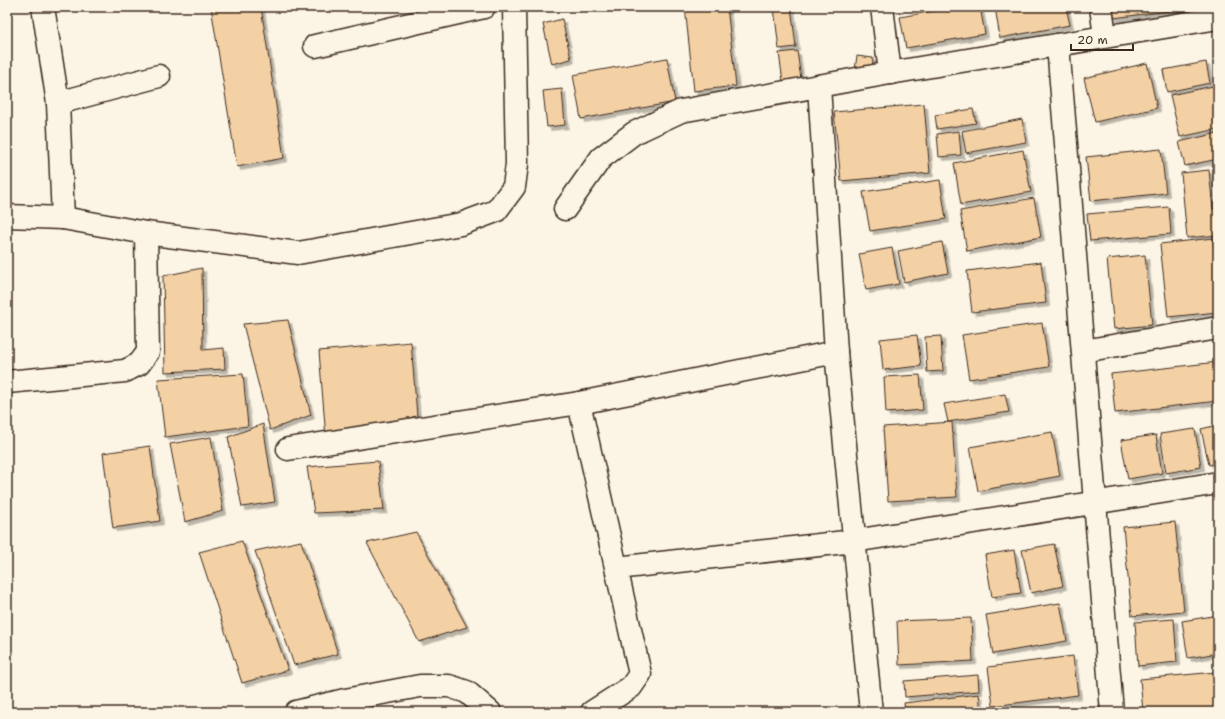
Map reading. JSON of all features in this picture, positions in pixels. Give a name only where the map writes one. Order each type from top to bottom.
[{"type":"street","points":[[43,7],[58,103],[63,218]]},
{"type":"street","points":[[315,46],[484,7]]},
{"type":"street","points":[[7,216],[63,218],[146,233],[298,252],[461,224],[496,211],[514,187],[517,164],[514,7]]},
{"type":"street","points":[[882,7],[890,73]]},
{"type":"street","points":[[1101,7],[1105,36]]},
{"type":"street","points":[[564,209],[601,158],[634,133],[681,111],[890,73],[1218,18]]},
{"type":"street","points":[[1058,45],[1112,712]]},
{"type":"street","points":[[58,103],[159,76]]},
{"type":"street","points":[[819,86],[836,352],[870,712]]},
{"type":"street","points":[[7,382],[126,371],[139,364],[148,352],[146,233]]},
{"type":"street","points":[[1083,351],[1218,328]]},
{"type":"street","points":[[288,449],[579,403],[836,352]]},
{"type":"street","points":[[579,403],[640,674],[631,687],[592,712]]},
{"type":"street","points":[[617,568],[854,541],[1218,483]]},
{"type":"street","points":[[296,712],[345,700],[420,686],[449,686],[467,692],[490,712]]},
{"type":"building","points":[[211,7],[261,7],[284,158],[237,167]]},
{"type":"building","points":[[685,7],[727,7],[736,86],[694,91]]},
{"type":"building","points":[[791,7],[796,47],[779,49],[774,8]]},
{"type":"building","points":[[956,7],[980,7],[985,34],[906,48],[900,17]]},
{"type":"building","points":[[995,7],[1066,7],[1070,25],[1000,38]]},
{"type":"building","points":[[1111,7],[1186,7],[1186,9],[1113,18]]},
{"type":"building","points":[[562,19],[571,59],[552,64],[543,24]]},
{"type":"building","points":[[797,51],[802,86],[784,89],[779,53]]},
{"type":"building","points":[[857,56],[873,58],[872,71],[855,69]]},
{"type":"building","points":[[667,58],[675,102],[581,119],[573,75]]},
{"type":"building","points":[[1206,62],[1210,83],[1167,92],[1163,70]]},
{"type":"building","points":[[1147,63],[1157,108],[1095,122],[1084,78]]},
{"type":"building","points":[[1213,86],[1218,110],[1218,129],[1180,137],[1170,95]]},
{"type":"building","points":[[562,89],[565,125],[547,127],[543,91]]},
{"type":"building","points":[[924,104],[930,173],[841,181],[834,112]]},
{"type":"building","points":[[973,109],[976,123],[937,129],[935,115]]},
{"type":"building","points":[[1022,119],[1026,142],[966,153],[962,131]]},
{"type":"building","points":[[959,131],[961,155],[939,157],[937,134]]},
{"type":"building","points":[[1218,133],[1218,159],[1185,166],[1179,142]]},
{"type":"building","points":[[1161,149],[1166,193],[1091,201],[1086,157]]},
{"type":"building","points":[[1023,150],[1031,192],[961,205],[954,163]]},
{"type":"building","points":[[1209,170],[1213,209],[1218,209],[1218,235],[1187,238],[1181,173]]},
{"type":"building","points":[[940,180],[946,219],[870,231],[863,192]]},
{"type":"building","points":[[1034,198],[1041,237],[967,251],[960,211]]},
{"type":"building","points":[[1169,207],[1171,234],[1090,241],[1087,214]]},
{"type":"building","points":[[1213,238],[1218,284],[1218,312],[1168,317],[1160,244]]},
{"type":"building","points":[[942,242],[948,273],[904,282],[898,251]]},
{"type":"building","points":[[892,248],[899,284],[866,290],[859,254]]},
{"type":"building","points":[[1145,255],[1152,325],[1114,329],[1107,259]]},
{"type":"building","points":[[1041,262],[1046,303],[972,312],[967,271]]},
{"type":"building","points":[[202,268],[203,350],[224,348],[225,369],[165,372],[163,276]]},
{"type":"building","points":[[288,320],[311,415],[270,430],[243,324]]},
{"type":"building","points":[[1042,323],[1049,367],[969,379],[962,335]]},
{"type":"building","points":[[917,335],[921,366],[883,370],[880,339]]},
{"type":"building","points":[[941,336],[943,371],[927,372],[925,337]]},
{"type":"building","points":[[411,342],[417,416],[326,438],[319,351]]},
{"type":"building","points":[[1218,362],[1218,401],[1115,413],[1111,374]]},
{"type":"building","points":[[243,374],[248,426],[165,437],[158,379]]},
{"type":"building","points":[[920,375],[923,410],[886,413],[884,377]]},
{"type":"building","points":[[1005,394],[1009,412],[948,422],[944,404]]},
{"type":"building","points":[[952,422],[957,497],[888,501],[883,427]]},
{"type":"building","points":[[263,424],[275,502],[242,507],[228,437]]},
{"type":"building","points":[[1218,425],[1218,463],[1209,465],[1201,429]]},
{"type":"building","points":[[1195,429],[1201,467],[1166,473],[1160,434]]},
{"type":"building","points":[[1052,432],[1060,476],[978,491],[970,447]]},
{"type":"building","points":[[1156,435],[1162,473],[1128,479],[1121,440]]},
{"type":"building","points":[[211,437],[223,511],[185,522],[170,444]]},
{"type":"building","points":[[150,446],[160,521],[113,528],[103,453]]},
{"type":"building","points":[[378,461],[384,510],[314,513],[307,467]]},
{"type":"building","points":[[1175,522],[1184,611],[1132,616],[1123,527]]},
{"type":"building","points":[[416,532],[467,627],[419,642],[367,543]]},
{"type":"building","points":[[242,541],[288,670],[242,683],[199,552]]},
{"type":"building","points":[[301,541],[338,654],[294,665],[255,551]]},
{"type":"building","points":[[1054,544],[1063,586],[1031,593],[1022,550]]},
{"type":"building","points":[[1014,550],[1021,593],[992,597],[985,555]]},
{"type":"building","points":[[1060,603],[1067,641],[993,654],[986,615]]},
{"type":"building","points":[[1213,616],[1218,644],[1218,653],[1188,658],[1182,621]]},
{"type":"building","points":[[971,618],[973,661],[899,665],[897,621]]},
{"type":"building","points":[[1174,619],[1177,662],[1138,666],[1135,622]]},
{"type":"building","points":[[1073,656],[1078,695],[993,706],[988,667]]},
{"type":"building","points":[[1216,672],[1218,712],[1143,712],[1140,679]]},
{"type":"building","points":[[978,675],[979,691],[905,697],[904,681]]},
{"type":"building","points":[[979,694],[981,712],[905,712],[904,703]]}]
